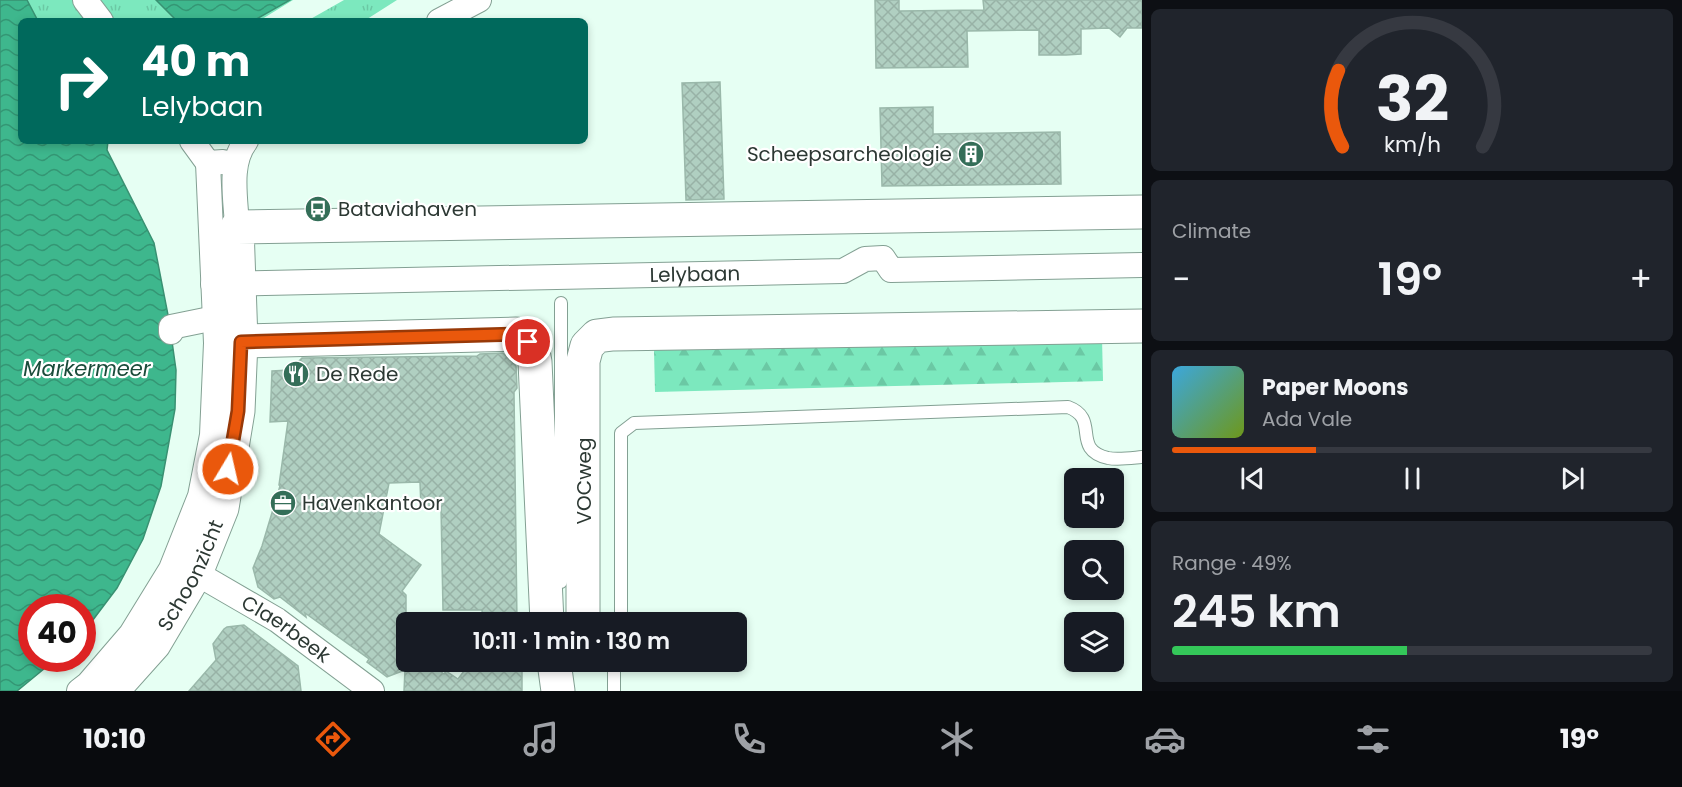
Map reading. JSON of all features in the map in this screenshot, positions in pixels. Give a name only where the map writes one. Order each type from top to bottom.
[{"type":"street","points":[[85,0],[98,18]]},
{"type":"street","points":[[446,18],[479,0]]},
{"type":"street","points":[[79,691],[88,684],[131,634],[171,569],[200,496],[212,435],[215,318],[226,283],[208,163],[194,144]]},
{"type":"street","points":[[244,144],[235,163],[237,227],[1142,212]]},
{"type":"street","points":[[208,163],[235,163]]},
{"type":"street","name":"Schoonzicht","points":[[112,691],[154,644],[196,573],[222,508],[238,411],[241,342],[226,283],[237,227]]},
{"type":"street","name":"Lelybaan","points":[[226,283],[843,271],[865,259],[883,258],[891,270],[1142,265]]},
{"type":"street","points":[[170,326],[215,318]]},
{"type":"street","name":"VOCweg","points":[[583,612],[583,361],[591,340],[597,336],[1142,326]]},
{"type":"street","name":"VOCweg","points":[[241,342],[516,334],[523,336],[528,342],[535,362],[547,612]]},
{"type":"street","name":"Claerbeek","points":[[196,573],[277,620],[372,691]]},
{"type":"street","points":[[555,672],[558,691]]},
{"type":"street","points":[[573,691],[576,672]]},
{"type":"lane","points":[[561,303],[562,593]]},
{"type":"lane","points":[[621,612],[621,433],[634,423],[1068,407],[1079,411],[1085,420],[1087,443],[1093,452],[1110,459],[1142,457]]},
{"type":"lane","points":[[564,672],[565,691]]},
{"type":"lane","points":[[614,672],[614,691]]},
{"type":"green space","points":[[0,0],[293,0],[264,18],[18,18],[18,144],[20,144],[0,208]]},
{"type":"green space","points":[[344,0],[397,0],[369,18],[312,18]]},
{"type":"green space","points":[[1102,338],[1103,381],[655,392],[654,350]]},
{"type":"water","name":"Markermeer","points":[[0,0],[27,0],[36,18],[18,18],[18,144],[108,144],[107,150],[154,243],[176,370],[175,409],[161,486],[143,539],[117,588],[96,616],[96,594],[18,594],[18,672],[40,672],[17,691],[0,691]]},
{"type":"water","points":[[156,0],[290,0],[258,18],[174,18]]},
{"type":"building","points":[[875,0],[899,0],[899,11],[984,10],[983,0],[1142,0],[1142,28],[1127,28],[1120,37],[1109,28],[1081,29],[1081,54],[1066,55],[1039,55],[1039,30],[967,31],[968,67],[876,68]]},
{"type":"building","points":[[720,82],[724,199],[686,200],[682,83]]},
{"type":"building","name":"Scheepsarcheologie","points":[[933,107],[933,134],[1060,132],[1061,184],[882,186],[880,108]]},
{"type":"building","points":[[503,353],[516,366],[517,388],[514,392],[517,612],[443,610],[441,508],[421,508],[420,482],[389,483],[379,534],[421,565],[402,591],[406,595],[406,612],[396,612],[396,672],[400,672],[387,677],[367,662],[369,659],[305,613],[306,617],[280,597],[274,599],[258,587],[253,568],[280,486],[288,421],[270,422],[272,371],[290,370],[302,358],[477,356]]},
{"type":"building","points":[[244,625],[298,666],[301,691],[189,691],[216,660],[213,644],[224,629]]},
{"type":"building","points":[[405,672],[441,672],[444,674],[448,672],[458,679],[463,672],[522,672],[522,691],[404,691]]},
{"type":"place","name":"Scheepsarcheologie","points":[[971,154]]},
{"type":"place","name":"Bataviahaven","points":[[318,209]]},
{"type":"place","name":"De Rede","points":[[296,374]]},
{"type":"place","name":"Havenkantoor","points":[[283,503]]},
{"type":"route","points":[[228,469],[238,411],[241,342],[516,334],[523,336],[528,342]]}]
